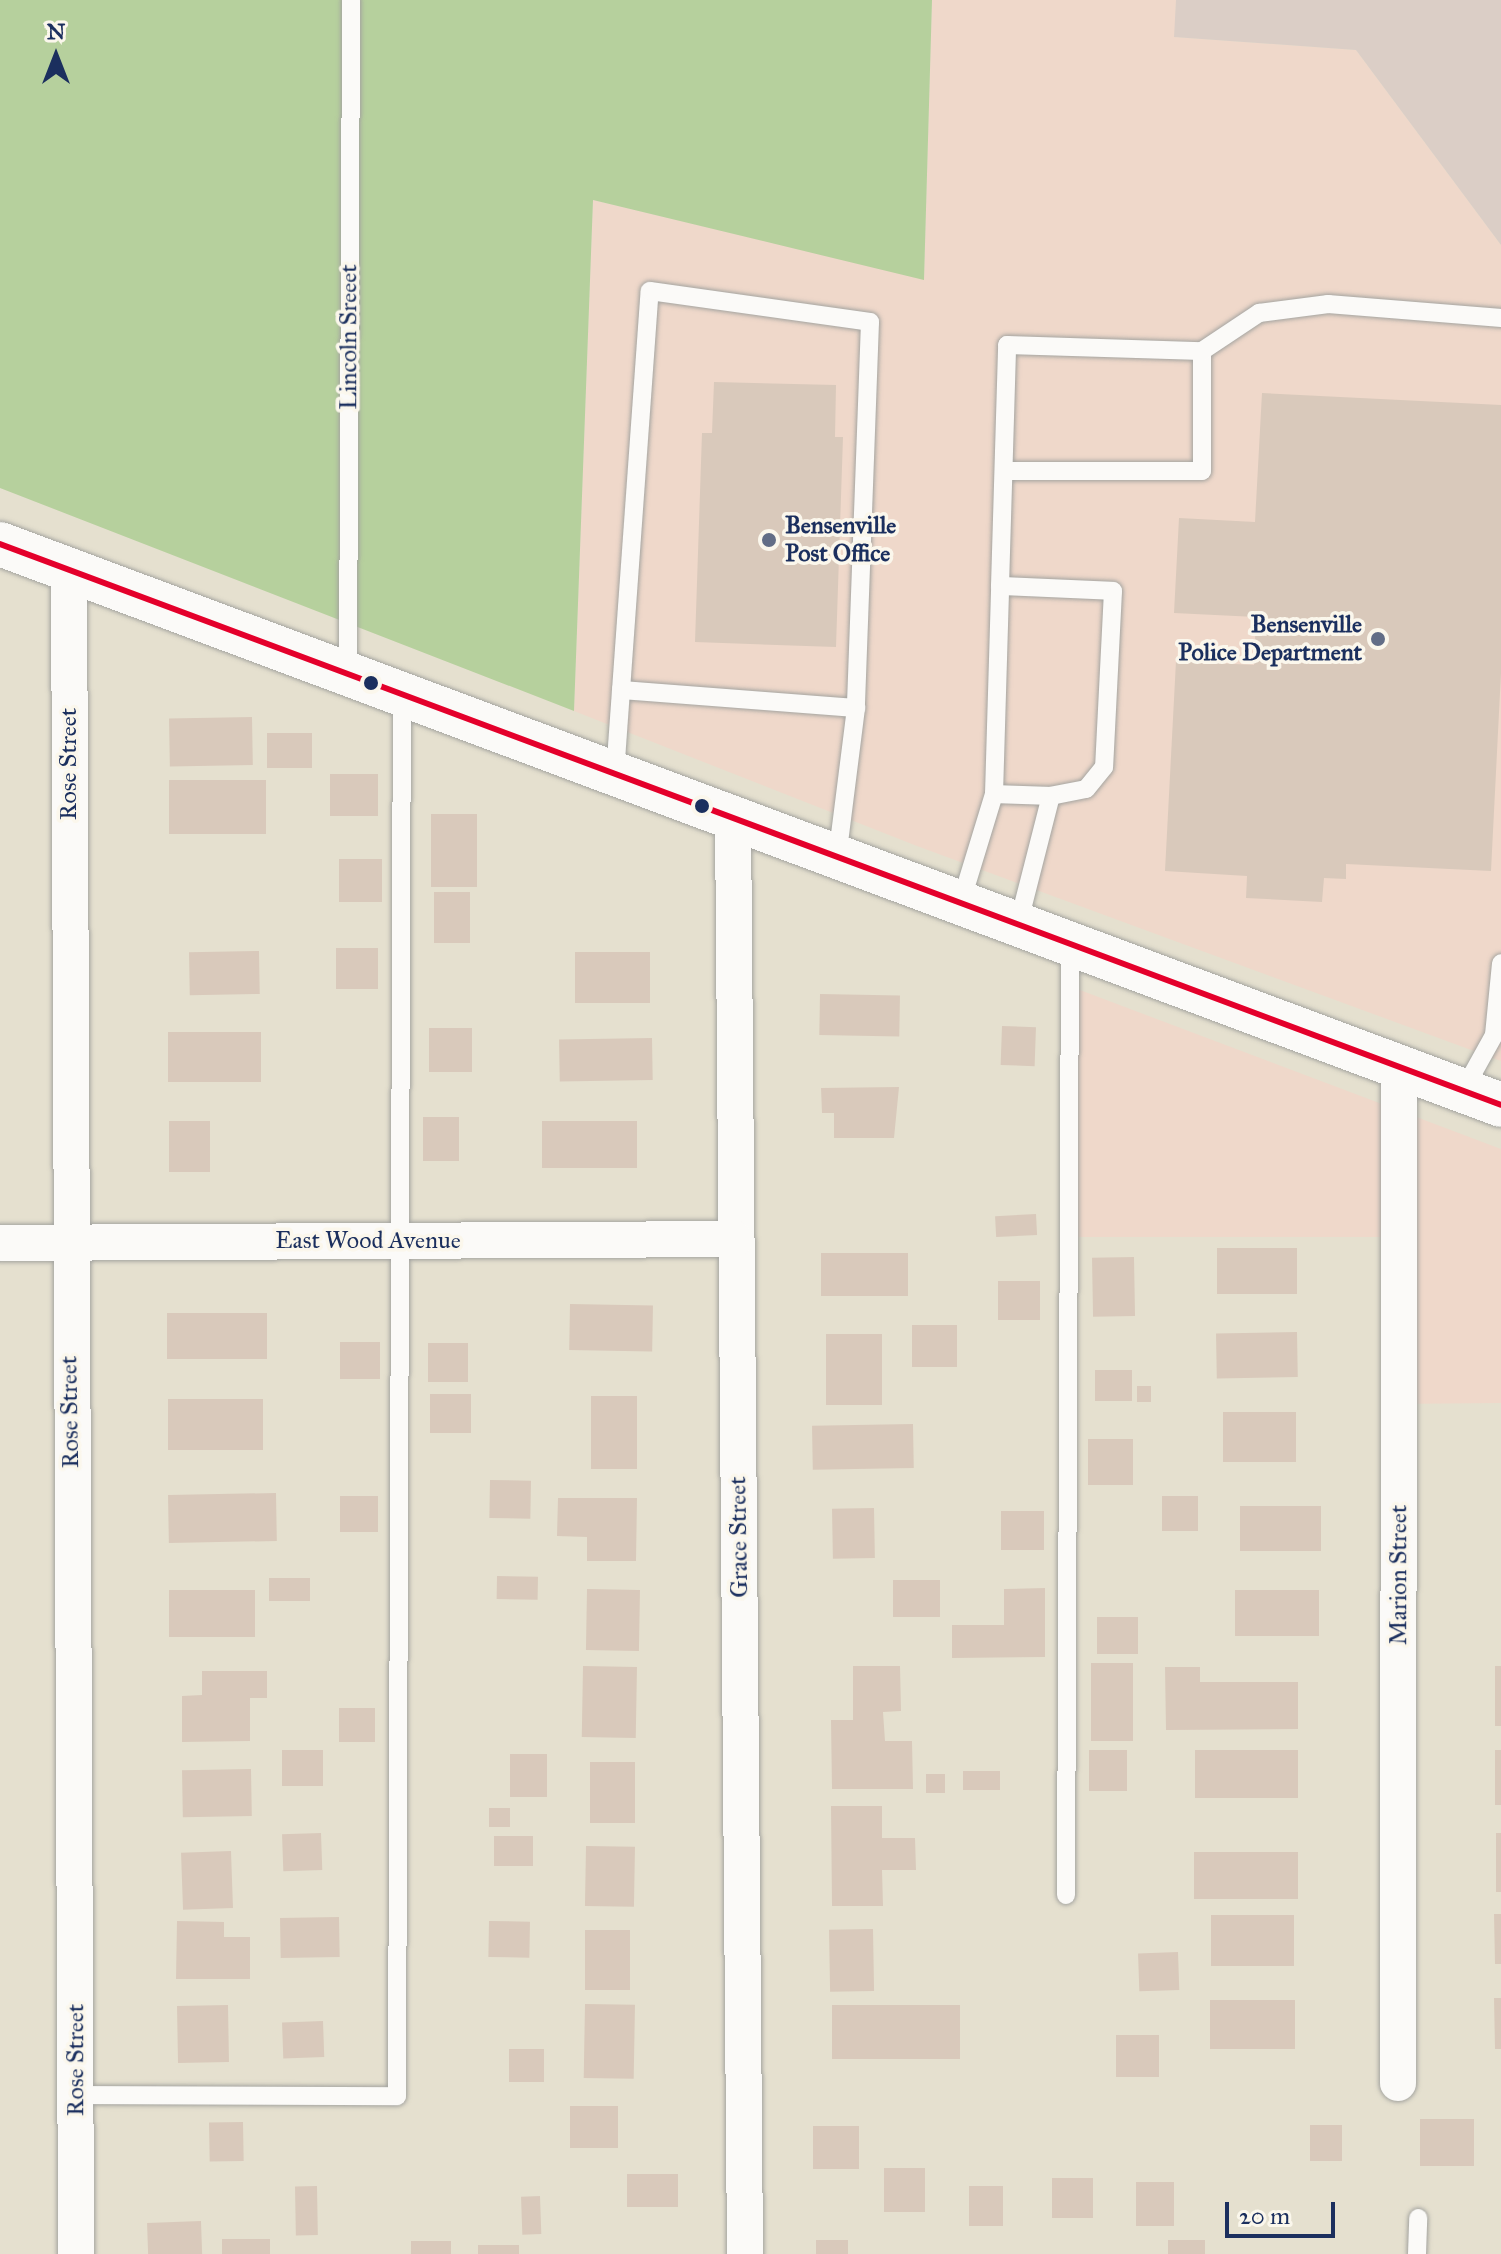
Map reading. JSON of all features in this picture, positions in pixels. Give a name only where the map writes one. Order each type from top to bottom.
[{"type":"street","points":[[0,544],[1482,1098]]},
{"type":"street","name":"Rose Street","points":[[69,570],[69,1243],[76,2254]]},
{"type":"street","name":"Grace Street","points":[[733,819],[745,2254]]},
{"type":"street","name":"Marion Street","points":[[1398,2083],[1399,1067]]},
{"type":"street","name":"East Wood Avenue","points":[[0,1243],[735,1239]]},
{"type":"lane","name":"Lincoln Sreeet","points":[[348,674],[351,0]]},
{"type":"lane","points":[[615,774],[650,291],[870,322],[856,708],[837,858]]},
{"type":"lane","points":[[961,904],[994,794],[1007,345],[1202,351],[1259,313],[1328,304],[1501,318]]},
{"type":"lane","points":[[1004,471],[1202,471],[1202,351]]},
{"type":"lane","points":[[994,794],[1051,796],[1086,789],[1104,767],[1113,591],[1000,586]]},
{"type":"lane","points":[[621,690],[856,708]]},
{"type":"lane","points":[[76,2095],[397,2096],[402,694]]},
{"type":"lane","points":[[1018,925],[1051,796]]},
{"type":"lane","points":[[1066,1895],[1070,944]]},
{"type":"lane","points":[[1482,1098],[1494,1035],[1501,963]]},
{"type":"lane","points":[[1417,2254],[1418,2218]]},
{"type":"shaded area","points":[[932,0],[1176,0],[1175,37],[1356,50],[1501,245],[1501,1061],[917,846],[574,711],[593,200],[924,279]]},
{"type":"shaded area","points":[[1176,0],[1501,0],[1501,245],[1356,50],[1174,37]]},
{"type":"shaded area","points":[[1064,984],[1501,1149],[1501,1403],[1391,1404],[1392,1237],[1062,1237]]},
{"type":"green space","points":[[0,0],[932,0],[924,280],[593,200],[574,711],[0,488]]},
{"type":"building","name":"Bensenville Post Office","points":[[714,382],[836,385],[835,437],[843,437],[836,647],[695,642],[702,433],[712,433]]},
{"type":"building","name":"Bensenville Police Department","points":[[1262,393],[1501,405],[1501,673],[1491,871],[1346,864],[1346,879],[1324,878],[1322,902],[1246,898],[1247,876],[1165,871],[1176,661],[1254,665],[1256,617],[1174,613],[1179,518],[1255,522]]},
{"type":"building","points":[[252,717],[253,765],[170,766],[169,718]]},
{"type":"building","points":[[267,733],[312,733],[312,768],[267,768]]},
{"type":"building","points":[[330,774],[378,774],[378,816],[330,816]]},
{"type":"building","points":[[169,780],[266,780],[266,834],[169,834]]},
{"type":"building","points":[[431,814],[477,814],[477,887],[431,887]]},
{"type":"building","points":[[339,859],[382,859],[382,902],[339,902]]},
{"type":"building","points":[[434,892],[470,892],[470,943],[434,943]]},
{"type":"building","points":[[336,948],[378,948],[378,989],[336,989]]},
{"type":"building","points":[[259,951],[260,994],[190,995],[189,952]]},
{"type":"building","points":[[575,952],[650,952],[650,1003],[575,1003]]},
{"type":"building","points":[[820,994],[900,995],[899,1036],[819,1035]]},
{"type":"building","points":[[1002,1026],[1036,1027],[1035,1066],[1001,1065]]},
{"type":"building","points":[[429,1028],[472,1028],[472,1072],[429,1072]]},
{"type":"building","points":[[168,1032],[261,1032],[261,1082],[168,1082]]},
{"type":"building","points":[[652,1038],[653,1080],[560,1082],[559,1040]]},
{"type":"building","points":[[899,1087],[894,1138],[834,1138],[834,1113],[822,1113],[821,1088]]},
{"type":"building","points":[[423,1117],[459,1117],[459,1161],[423,1161]]},
{"type":"building","points":[[169,1121],[210,1121],[210,1172],[169,1172]]},
{"type":"building","points":[[542,1121],[637,1121],[637,1168],[542,1168]]},
{"type":"building","points":[[1036,1214],[1037,1235],[996,1237],[995,1216]]},
{"type":"building","points":[[1217,1248],[1297,1248],[1297,1294],[1217,1294]]},
{"type":"building","points":[[821,1253],[908,1253],[908,1296],[821,1296]]},
{"type":"building","points":[[1134,1257],[1135,1316],[1093,1317],[1092,1258]]},
{"type":"building","points":[[998,1281],[1040,1281],[1040,1320],[998,1320]]},
{"type":"building","points":[[570,1304],[653,1305],[652,1351],[569,1350]]},
{"type":"building","points":[[167,1313],[267,1313],[267,1359],[167,1359]]},
{"type":"building","points":[[912,1325],[957,1325],[957,1367],[912,1367]]},
{"type":"building","points":[[1297,1332],[1298,1377],[1217,1378],[1216,1333]]},
{"type":"building","points":[[826,1334],[882,1334],[882,1405],[826,1405]]},
{"type":"building","points":[[340,1342],[380,1342],[380,1379],[340,1379]]},
{"type":"building","points":[[428,1343],[468,1343],[468,1382],[428,1382]]},
{"type":"building","points":[[1095,1370],[1132,1370],[1132,1401],[1095,1401]]},
{"type":"building","points":[[1137,1386],[1151,1386],[1151,1402],[1137,1402]]},
{"type":"building","points":[[430,1394],[471,1394],[471,1433],[430,1433]]},
{"type":"building","points":[[591,1396],[637,1396],[637,1469],[591,1469]]},
{"type":"building","points":[[168,1399],[263,1399],[263,1450],[168,1450]]},
{"type":"building","points":[[1223,1412],[1296,1412],[1296,1462],[1223,1462]]},
{"type":"building","points":[[913,1424],[914,1468],[813,1470],[812,1426]]},
{"type":"building","points":[[1088,1439],[1133,1439],[1133,1485],[1088,1485]]},
{"type":"building","points":[[490,1480],[531,1481],[530,1519],[489,1518]]},
{"type":"building","points":[[276,1493],[277,1541],[169,1543],[168,1495]]},
{"type":"building","points":[[340,1496],[378,1496],[378,1532],[340,1532]]},
{"type":"building","points":[[1162,1496],[1198,1496],[1198,1531],[1162,1531]]},
{"type":"building","points":[[558,1498],[637,1498],[636,1561],[587,1561],[587,1537],[557,1536]]},
{"type":"building","points":[[1240,1506],[1321,1506],[1321,1551],[1240,1551]]},
{"type":"building","points":[[874,1508],[875,1558],[833,1559],[832,1509]]},
{"type":"building","points":[[1001,1511],[1044,1511],[1044,1550],[1001,1550]]},
{"type":"building","points":[[497,1576],[538,1577],[538,1600],[497,1599]]},
{"type":"building","points":[[269,1578],[310,1578],[310,1601],[269,1601]]},
{"type":"building","points":[[893,1580],[940,1580],[940,1617],[893,1617]]},
{"type":"building","points":[[1045,1588],[1045,1657],[952,1658],[952,1625],[1004,1625],[1004,1589]]},
{"type":"building","points":[[587,1589],[640,1590],[639,1651],[586,1650]]},
{"type":"building","points":[[169,1590],[255,1590],[255,1637],[169,1637]]},
{"type":"building","points":[[1235,1590],[1319,1590],[1319,1636],[1235,1636]]},
{"type":"building","points":[[1097,1617],[1138,1617],[1138,1654],[1097,1654]]},
{"type":"building","points":[[1091,1663],[1133,1663],[1133,1741],[1091,1741]]},
{"type":"building","points":[[583,1666],[637,1667],[636,1738],[582,1737]]},
{"type":"building","points":[[853,1666],[900,1666],[901,1711],[883,1712],[885,1741],[912,1741],[913,1789],[832,1789],[831,1720],[853,1720]]},
{"type":"building","points":[[1495,1666],[1501,1666],[1501,1726],[1495,1726]]},
{"type":"building","points":[[1165,1667],[1200,1667],[1200,1682],[1298,1682],[1298,1729],[1166,1730]]},
{"type":"building","points":[[202,1671],[267,1671],[267,1698],[250,1698],[250,1741],[182,1742],[182,1696],[202,1695]]},
{"type":"building","points":[[339,1708],[375,1708],[375,1742],[339,1742]]},
{"type":"building","points":[[282,1750],[323,1750],[323,1786],[282,1786]]},
{"type":"building","points":[[1089,1750],[1127,1750],[1127,1791],[1089,1791]]},
{"type":"building","points":[[1195,1750],[1298,1750],[1298,1798],[1195,1798]]},
{"type":"building","points":[[1495,1750],[1501,1750],[1501,1805],[1495,1805]]},
{"type":"building","points":[[510,1754],[547,1754],[547,1797],[510,1797]]},
{"type":"building","points":[[590,1762],[635,1762],[635,1823],[590,1823]]},
{"type":"building","points":[[251,1769],[252,1816],[183,1817],[182,1770]]},
{"type":"building","points":[[963,1771],[1000,1771],[1000,1790],[963,1790]]},
{"type":"building","points":[[926,1774],[945,1774],[945,1793],[926,1793]]},
{"type":"building","points":[[831,1806],[882,1806],[882,1838],[915,1838],[916,1870],[882,1870],[883,1906],[832,1906]]},
{"type":"building","points":[[489,1808],[510,1808],[510,1827],[489,1827]]},
{"type":"building","points":[[321,1833],[322,1870],[283,1871],[282,1834]]},
{"type":"building","points":[[1496,1833],[1501,1833],[1501,1892],[1496,1892]]},
{"type":"building","points":[[494,1836],[533,1836],[533,1866],[494,1866]]},
{"type":"building","points":[[586,1846],[635,1847],[634,1907],[585,1906]]},
{"type":"building","points":[[231,1851],[233,1908],[183,1910],[181,1853]]},
{"type":"building","points":[[1194,1852],[1298,1852],[1298,1899],[1194,1899]]},
{"type":"building","points":[[1494,1914],[1501,1914],[1501,1964],[1495,1964]]},
{"type":"building","points":[[1211,1915],[1294,1915],[1294,1966],[1211,1966]]},
{"type":"building","points":[[339,1917],[340,1957],[281,1958],[280,1918]]},
{"type":"building","points":[[177,1921],[224,1922],[224,1937],[250,1937],[250,1979],[176,1979]]},
{"type":"building","points":[[489,1921],[530,1922],[529,1958],[488,1957]]},
{"type":"building","points":[[873,1929],[874,1991],[830,1992],[829,1930]]},
{"type":"building","points":[[585,1930],[630,1930],[630,1990],[585,1990]]},
{"type":"building","points":[[1178,1952],[1179,1990],[1139,1991],[1138,1953]]},
{"type":"building","points":[[1494,1998],[1501,1998],[1501,2049],[1495,2049]]},
{"type":"building","points":[[1210,2000],[1295,2000],[1295,2049],[1210,2049]]},
{"type":"building","points":[[585,2004],[635,2005],[634,2079],[584,2078]]},
{"type":"building","points":[[228,2005],[229,2062],[178,2063],[177,2006]]},
{"type":"building","points":[[832,2005],[960,2005],[960,2059],[832,2059]]},
{"type":"building","points":[[323,2021],[324,2057],[283,2058],[282,2022]]},
{"type":"building","points":[[1116,2035],[1159,2035],[1159,2077],[1116,2077]]},
{"type":"building","points":[[509,2049],[544,2049],[544,2082],[509,2082]]},
{"type":"building","points":[[570,2106],[618,2106],[618,2148],[570,2148]]},
{"type":"building","points":[[1420,2119],[1474,2119],[1474,2166],[1420,2166]]},
{"type":"building","points":[[243,2122],[244,2161],[210,2162],[209,2123]]},
{"type":"building","points":[[1310,2125],[1342,2125],[1342,2161],[1310,2161]]},
{"type":"building","points":[[813,2126],[859,2126],[859,2169],[813,2169]]},
{"type":"building","points":[[884,2168],[925,2168],[925,2212],[884,2212]]},
{"type":"building","points":[[627,2174],[678,2174],[678,2207],[627,2207]]},
{"type":"building","points":[[1052,2178],[1093,2178],[1093,2218],[1052,2218]]},
{"type":"building","points":[[1136,2182],[1174,2182],[1174,2226],[1136,2226]]},
{"type":"building","points":[[295,2186],[317,2186],[318,2235],[296,2235]]},
{"type":"building","points":[[969,2186],[1003,2186],[1003,2226],[969,2226]]},
{"type":"building","points":[[540,2196],[541,2234],[522,2235],[521,2197]]},
{"type":"building","points":[[201,2221],[202,2254],[148,2254],[147,2223]]},
{"type":"building","points":[[222,2239],[270,2239],[270,2254],[222,2254]]},
{"type":"building","points":[[816,2240],[848,2240],[848,2254],[816,2254]]},
{"type":"building","points":[[1168,2240],[1205,2240],[1205,2254],[1168,2254]]},
{"type":"building","points":[[411,2241],[451,2241],[451,2254],[411,2254]]},
{"type":"building","points":[[478,2245],[519,2245],[519,2254],[478,2254]]},
{"type":"transit line","points":[[0,544],[1501,1105]]},
{"type":"place","name":"Bensenville Post Office","points":[[769,540]]},
{"type":"place","name":"Bensenville Police Department","points":[[1378,639]]}]
